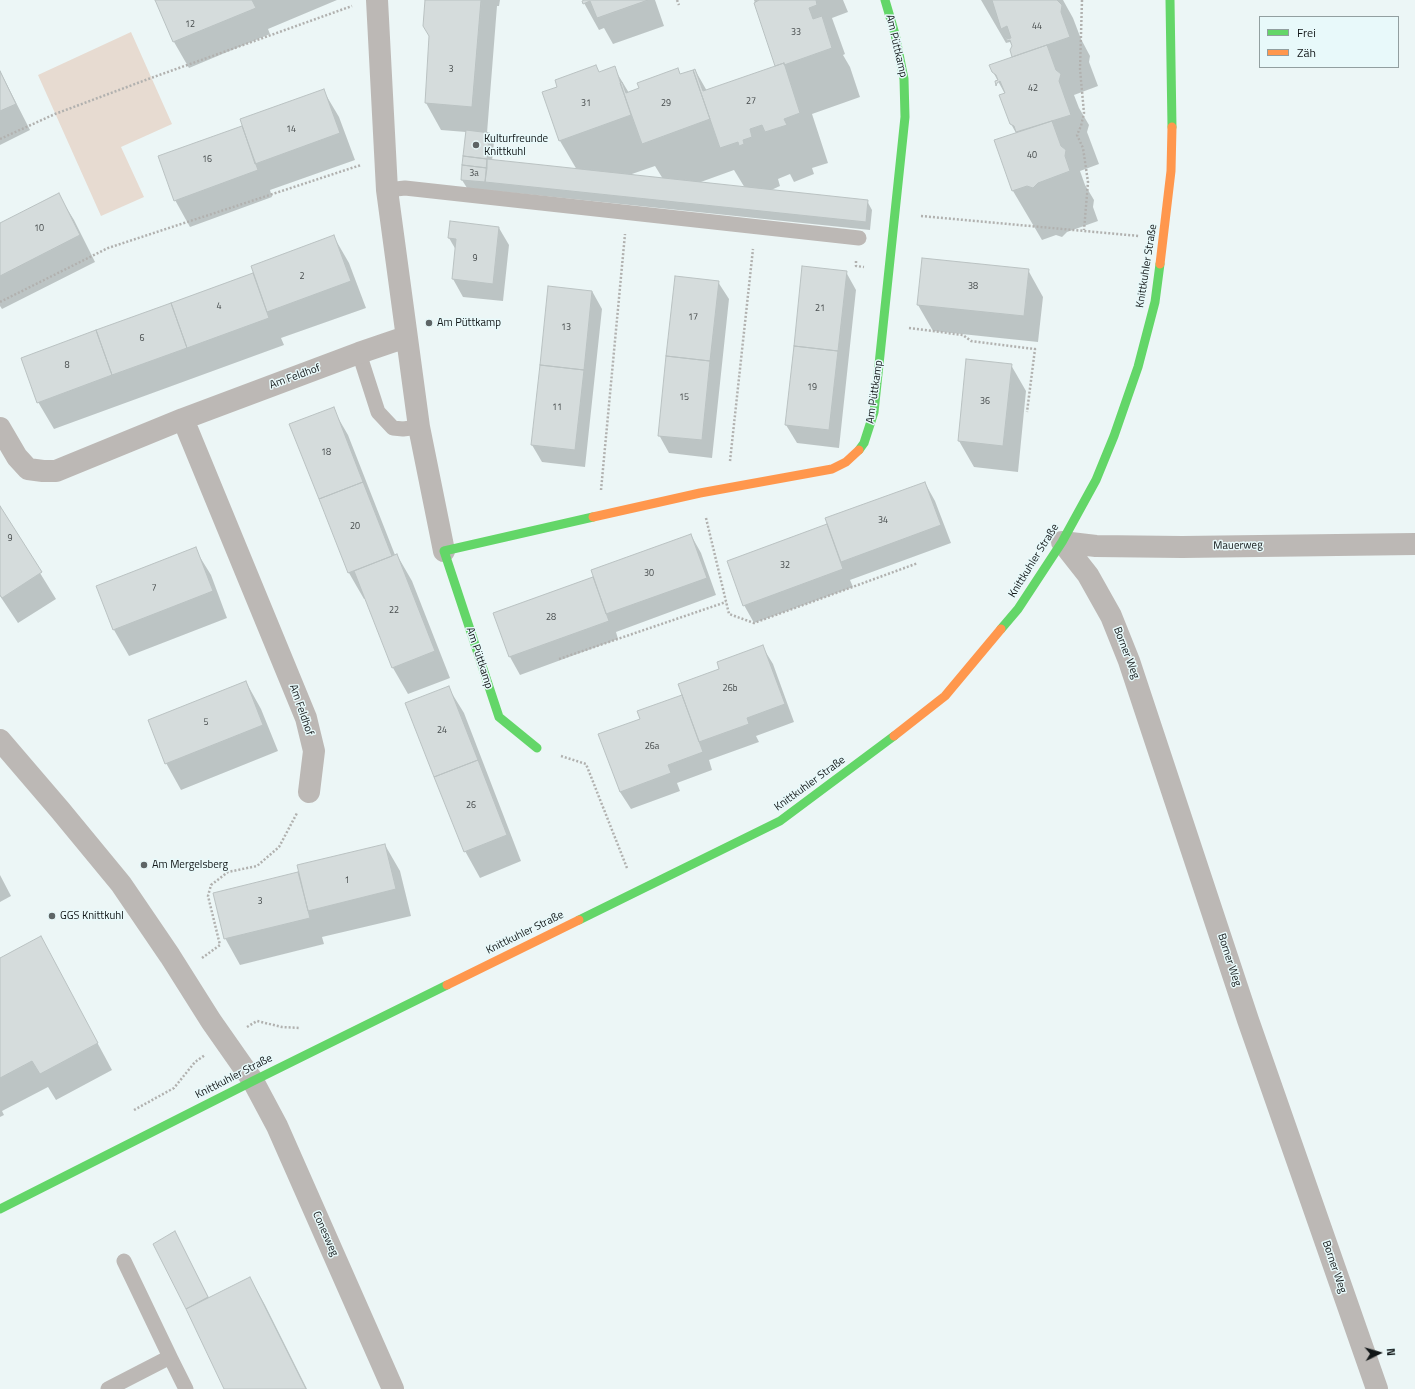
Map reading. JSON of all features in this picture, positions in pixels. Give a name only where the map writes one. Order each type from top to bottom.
[{"type":"street","name":"Am Püttkamp","points":[[444,551],[700,493],[832,469],[846,462],[857,453],[864,443],[874,412],[904,117],[904,79],[895,34],[885,0]]},
{"type":"street","name":"Knittkuhler Straße","points":[[0,1209],[253,1081],[780,820],[862,761],[945,696],[1018,609],[1062,542],[1096,480],[1114,436],[1138,367],[1155,302],[1164,238],[1170,171],[1172,97],[1170,0]]},
{"type":"street","name":"Am Püttkamp","points":[[377,2],[387,190],[419,427],[444,551],[499,717],[537,748]]},
{"type":"street","name":"Am Feldhof","points":[[0,428],[17,457],[28,469],[56,471],[183,419],[359,353],[406,337]]},
{"type":"street","name":"Am Feldhof","points":[[183,419],[306,718],[314,751],[309,792]]},
{"type":"street","name":"Mauerweg","points":[[1062,542],[1096,546],[1182,547],[1415,544]]},
{"type":"street","name":"Borner Weg","points":[[1062,542],[1088,575],[1111,616],[1129,661],[1248,1020],[1377,1389]]},
{"type":"street","points":[[0,740],[121,884],[253,1081]]},
{"type":"street","name":"Conesweg","points":[[253,1081],[277,1126],[393,1389]]},
{"type":"lane","points":[[387,190],[405,188],[859,238]]},
{"type":"lane","points":[[359,353],[378,412],[393,428],[403,429],[419,427]]},
{"type":"lane","points":[[124,1261],[186,1389]]},
{"type":"lane","points":[[108,1389],[170,1357]]},
{"type":"path","points":[[677,0],[679,5]]},
{"type":"path","points":[[1082,0],[1080,69],[1084,113],[1077,135],[1083,148],[1088,182],[1084,230]]},
{"type":"path","points":[[0,139],[55,114],[151,78],[352,6],[377,2]]},
{"type":"path","points":[[0,302],[108,248],[365,163],[385,161]]},
{"type":"path","points":[[604,514],[600,493],[627,213]]},
{"type":"path","points":[[895,214],[1164,238]]},
{"type":"path","points":[[730,487],[729,470],[755,227]]},
{"type":"path","points":[[856,257],[856,266],[869,267]]},
{"type":"path","points":[[883,325],[963,335],[971,341],[1035,349],[1027,412]]},
{"type":"path","points":[[700,493],[729,614],[754,624],[918,563]]},
{"type":"path","points":[[559,659],[726,602]]},
{"type":"path","points":[[537,748],[586,764],[619,848]]},
{"type":"path","points":[[181,974],[220,945],[208,896],[211,885],[228,872],[257,866],[279,847],[309,792]]},
{"type":"path","points":[[132,1111],[174,1088],[195,1062],[257,1021],[282,1027],[302,1028]]},
{"type":"shaded area","points":[[131,32],[172,124],[121,147],[144,197],[101,216],[38,75]]},
{"type":"building","points":[[155,0],[252,0],[256,8],[173,42]]},
{"type":"building","points":[[425,0],[481,0],[472,107],[425,103],[429,36],[423,26]]},
{"type":"building","points":[[648,0],[597,18],[590,1],[583,4],[582,1]]},
{"type":"building","points":[[759,0],[816,0],[817,5],[809,8],[813,19],[822,16],[832,48],[784,65],[784,63],[775,66],[754,3]]},
{"type":"building","points":[[992,0],[1057,0],[1062,5],[1061,12],[1070,37],[1012,57],[1010,50],[1012,46],[1010,40],[1007,41],[1005,37],[1006,36],[1007,39],[1011,38],[1007,26],[1001,29]]},
{"type":"building","points":[[1047,45],[1056,70],[1061,74],[1059,81],[1071,115],[1016,132],[1014,126],[1010,124],[999,95],[1005,93],[1000,81],[996,86],[995,81],[998,80],[989,65]]},
{"type":"building","points":[[784,63],[800,113],[784,119],[787,125],[765,132],[762,125],[750,129],[752,137],[743,140],[744,144],[739,146],[738,142],[720,148],[693,70],[695,69],[703,91]]},
{"type":"building","points":[[596,65],[599,72],[615,66],[631,115],[559,141],[542,92],[557,87],[555,80]]},
{"type":"building","points":[[678,68],[680,74],[693,70],[710,119],[642,144],[620,83],[622,82],[626,93],[639,88],[637,83]]},
{"type":"building","points":[[0,71],[16,104],[0,111]]},
{"type":"building","points":[[324,89],[340,133],[255,164],[240,119]]},
{"type":"building","points":[[1052,121],[1061,146],[1066,150],[1065,156],[1070,171],[1038,183],[1033,188],[1027,186],[1012,191],[994,140]]},
{"type":"building","points":[[242,126],[258,170],[174,201],[158,156]]},
{"type":"building","name":"Kulturfreunde Knittkuhl","points":[[466,130],[490,133],[487,159],[463,156]]},
{"type":"building","points":[[463,156],[487,159],[487,168],[462,165]]},
{"type":"building","points":[[487,159],[868,200],[866,222],[485,182]]},
{"type":"building","points":[[462,165],[487,168],[485,182],[461,180]]},
{"type":"building","points":[[59,193],[80,235],[0,276],[0,223]]},
{"type":"building","points":[[450,221],[499,227],[493,284],[452,279],[456,239],[448,238]]},
{"type":"building","points":[[334,235],[351,281],[267,312],[251,266]]},
{"type":"building","points":[[922,258],[1029,269],[1024,316],[917,305]]},
{"type":"building","points":[[802,266],[847,271],[838,351],[794,346]]},
{"type":"building","points":[[253,273],[269,318],[187,348],[171,303]]},
{"type":"building","points":[[675,276],[719,281],[710,361],[666,356]]},
{"type":"building","points":[[548,286],[592,291],[584,370],[540,365]]},
{"type":"building","points":[[171,303],[187,348],[112,375],[96,330]]},
{"type":"building","points":[[96,330],[112,375],[37,403],[21,358]]},
{"type":"building","points":[[794,346],[838,351],[829,430],[785,425]]},
{"type":"building","points":[[666,356],[710,361],[702,440],[658,436]]},
{"type":"building","points":[[966,359],[1012,364],[1003,446],[958,441]]},
{"type":"building","points":[[540,365],[584,370],[575,450],[531,445]]},
{"type":"building","points":[[334,407],[363,482],[319,499],[289,424]]},
{"type":"building","points":[[363,482],[392,556],[348,573],[319,499]]},
{"type":"building","points":[[925,482],[941,525],[841,562],[825,518]]},
{"type":"building","points":[[0,506],[42,572],[2,598],[0,595]]},
{"type":"building","points":[[827,524],[843,569],[743,606],[727,561]]},
{"type":"building","points":[[691,534],[707,578],[606,614],[591,570]]},
{"type":"building","points":[[196,547],[213,591],[113,630],[96,586]]},
{"type":"building","points":[[397,554],[435,651],[392,668],[354,571]]},
{"type":"building","points":[[593,577],[609,621],[509,657],[493,613]]},
{"type":"building","points":[[763,645],[785,704],[747,718],[749,724],[699,742],[678,684],[719,669],[717,662]]},
{"type":"building","points":[[246,681],[263,725],[165,764],[148,720]]},
{"type":"building","points":[[449,686],[478,760],[434,777],[405,703]]},
{"type":"building","points":[[682,695],[703,752],[668,765],[671,773],[620,792],[598,734],[640,719],[637,711]]},
{"type":"building","points":[[478,760],[507,835],[464,852],[434,777]]},
{"type":"building","points":[[385,844],[396,889],[308,911],[297,865]]},
{"type":"building","points":[[298,872],[310,918],[224,939],[213,893]]},
{"type":"building","points":[[41,936],[98,1043],[40,1074],[32,1061],[0,1078],[0,958]]},
{"type":"building","points":[[175,1231],[208,1297],[186,1309],[153,1244]]},
{"type":"building","points":[[250,1277],[306,1389],[224,1389],[186,1309]]},
{"type":"traffic: fast","points":[[859,450],[864,443],[874,412],[905,117],[904,79],[895,34],[885,0]]},
{"type":"traffic: fast","points":[[1170,0],[1172,127]]},
{"type":"traffic: fast","points":[[1001,629],[1018,609],[1062,542],[1096,480],[1114,436],[1138,367],[1155,302],[1160,264]]},
{"type":"traffic: fast","points":[[537,748],[499,717],[444,551],[593,517]]},
{"type":"traffic: fast","points":[[579,920],[780,821],[894,736]]},
{"type":"traffic: fast","points":[[0,1209],[447,985]]},
{"type":"traffic: slow","points":[[1160,264],[1171,171],[1172,127]]},
{"type":"traffic: slow","points":[[593,517],[700,493],[832,469],[846,462],[859,450]]},
{"type":"traffic: slow","points":[[894,736],[945,696],[1001,629]]},
{"type":"traffic: slow","points":[[447,985],[579,920]]},
{"type":"place","name":"Kulturfreunde Knittkuhl","points":[[476,145]]},
{"type":"place","name":"Am Püttkamp","points":[[429,323]]},
{"type":"place","name":"Am Mergelsberg","points":[[144,865]]},
{"type":"place","name":"GGS Knittkuhl","points":[[52,916]]}]
